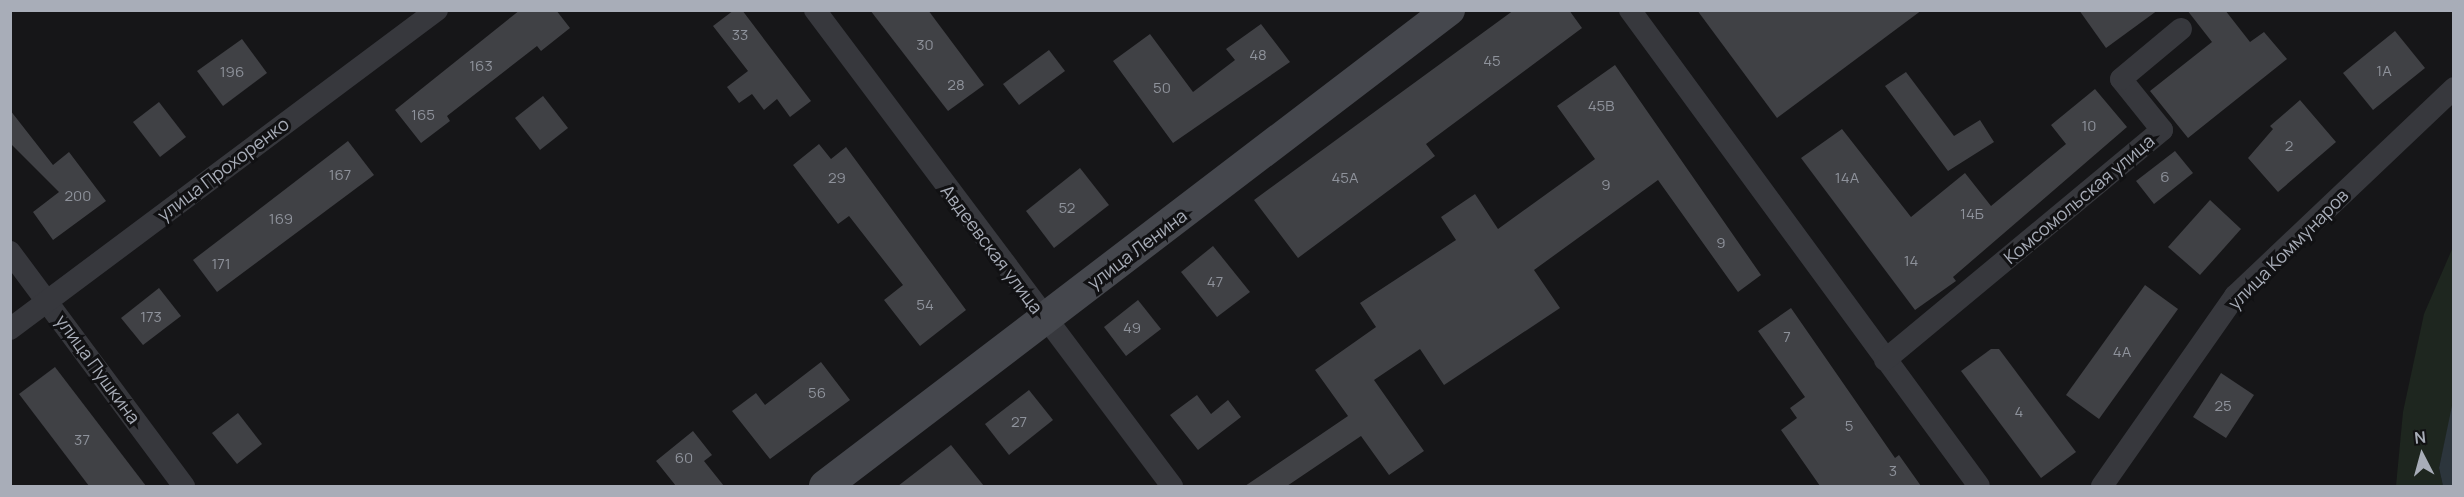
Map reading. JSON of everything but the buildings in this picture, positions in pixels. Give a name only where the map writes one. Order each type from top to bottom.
[{"type":"main road","name":"улица Ленина","points":[[825,486],[1449,10]]},
{"type":"street","name":"улица Прохоренко","points":[[10,329],[47,299],[437,10]]},
{"type":"street","name":"Авдеевская улица","points":[[815,10],[1045,320],[1172,486]]},
{"type":"street","points":[[1630,10],[1979,486]]},
{"type":"street","name":"Комсомольская улица","points":[[1886,360],[2162,130],[2121,80],[2181,29]]},
{"type":"street","name":"улица Коммунаров","points":[[2102,486],[2235,296],[2454,88]]},
{"type":"street","name":"улица Пушкина","points":[[10,252],[184,486]]},
{"type":"shaded area","points":[[2453,247],[2454,401],[2439,468],[2443,486],[2396,486],[2403,412],[2424,314]]},
{"type":"shaded area","points":[[2453,401],[2453,486],[2443,486],[2439,468]]}]
